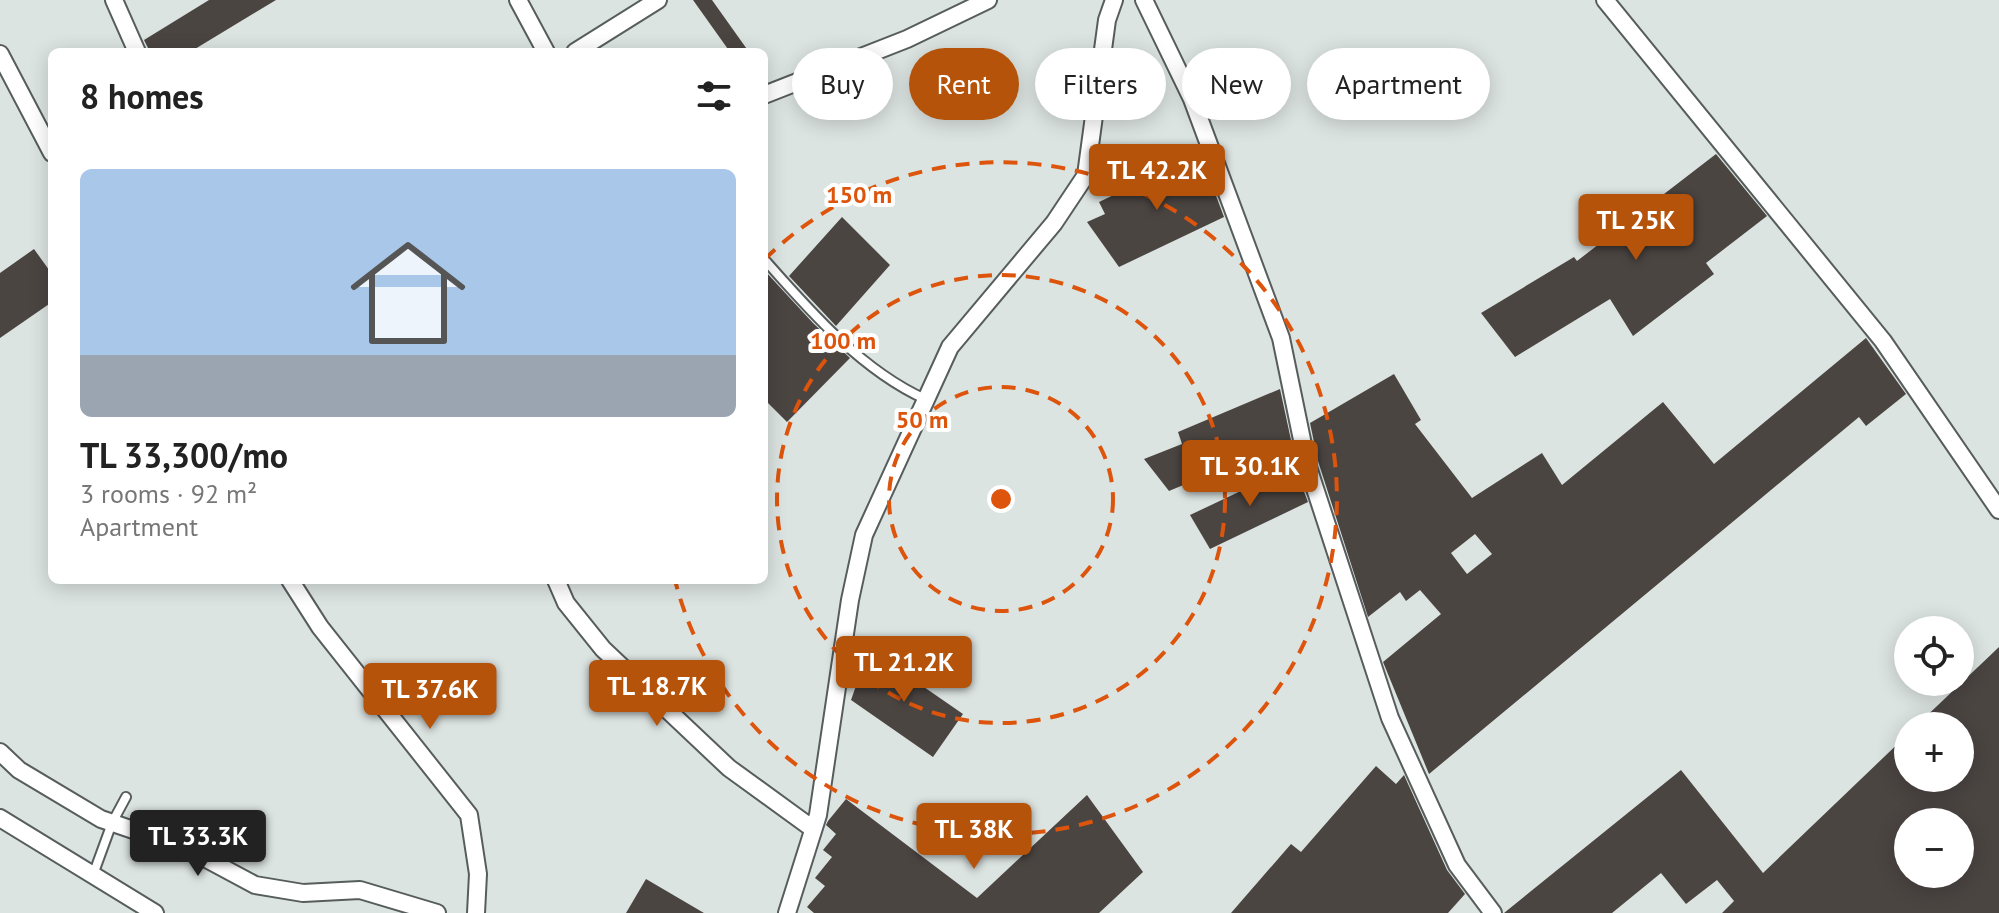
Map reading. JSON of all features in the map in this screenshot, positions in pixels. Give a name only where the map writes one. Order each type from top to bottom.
[{"type":"street","points":[[114,0],[135,48]]},
{"type":"street","points":[[518,0],[544,48]]},
{"type":"street","points":[[581,48],[658,0]]},
{"type":"street","points":[[768,93],[907,39],[988,0]]},
{"type":"street","points":[[787,913],[818,815],[850,600],[864,535],[950,347],[1054,223],[1086,175],[1107,20],[1114,0]]},
{"type":"street","points":[[1144,0],[1192,99],[1281,338],[1307,464],[1390,718],[1457,865],[1493,913]]},
{"type":"street","points":[[1605,0],[1883,341],[1999,510]]},
{"type":"street","points":[[0,54],[48,145]]},
{"type":"street","points":[[293,584],[320,627],[469,815],[478,874],[476,913]]},
{"type":"street","points":[[558,584],[566,603],[603,649],[729,768],[813,829]]},
{"type":"street","points":[[0,752],[19,770],[101,819],[186,848],[255,885],[303,893],[360,890],[437,913]]},
{"type":"street","points":[[0,818],[155,913]]},
{"type":"lane","points":[[768,263],[875,370],[925,399]]},
{"type":"lane","points":[[93,875],[112,823],[126,797]]},
{"type":"building","points":[[209,0],[276,0],[197,48],[148,48],[144,40]]},
{"type":"building","points":[[693,0],[712,0],[746,48],[727,48]]},
{"type":"building","points":[[1716,154],[1767,216],[1706,263],[1714,274],[1633,336],[1610,299],[1515,357],[1481,313],[1574,257],[1577,261]]},
{"type":"building","points":[[1197,155],[1224,217],[1119,267],[1087,222],[1105,214],[1099,202]]},
{"type":"building","points":[[842,217],[890,265],[836,326],[789,276]]},
{"type":"building","points":[[34,249],[48,268],[48,305],[0,338],[0,273]]},
{"type":"building","points":[[768,274],[850,358],[787,422],[768,403]]},
{"type":"building","points":[[1866,338],[1906,394],[1866,426],[1859,417],[1429,774],[1383,662],[1441,614],[1420,590],[1406,601],[1400,592],[1368,617],[1318,461],[1310,423],[1394,374],[1421,420],[1415,424],[1472,498],[1542,453],[1562,485],[1663,402],[1714,464]],"holes":[[[1475,534],[1492,554],[1467,574],[1451,553]]]},
{"type":"building","points":[[1280,389],[1291,440],[1169,491],[1144,459],[1182,444],[1178,432]]},
{"type":"building","points":[[1294,466],[1308,502],[1210,549],[1190,515]]},
{"type":"building","points":[[1999,647],[1999,913],[1722,913],[1734,901],[1717,880],[1686,904],[1661,873],[1612,913],[1504,913],[1681,770],[1763,873],[1894,747],[1894,792],[1974,792],[1974,712],[1931,712],[1948,696],[1974,696],[1974,671]]},
{"type":"building","points":[[869,649],[963,714],[933,757],[851,700]]},
{"type":"building","points":[[1376,766],[1396,784],[1404,775],[1447,870],[1465,894],[1448,913],[1231,913],[1291,844],[1301,852]]},
{"type":"building","points":[[1087,795],[1143,872],[1099,913],[814,913],[807,907],[825,886],[815,878],[832,857],[823,850],[836,834],[826,825],[846,799],[977,898]]},
{"type":"building","points":[[646,879],[704,913],[626,913]]}]
